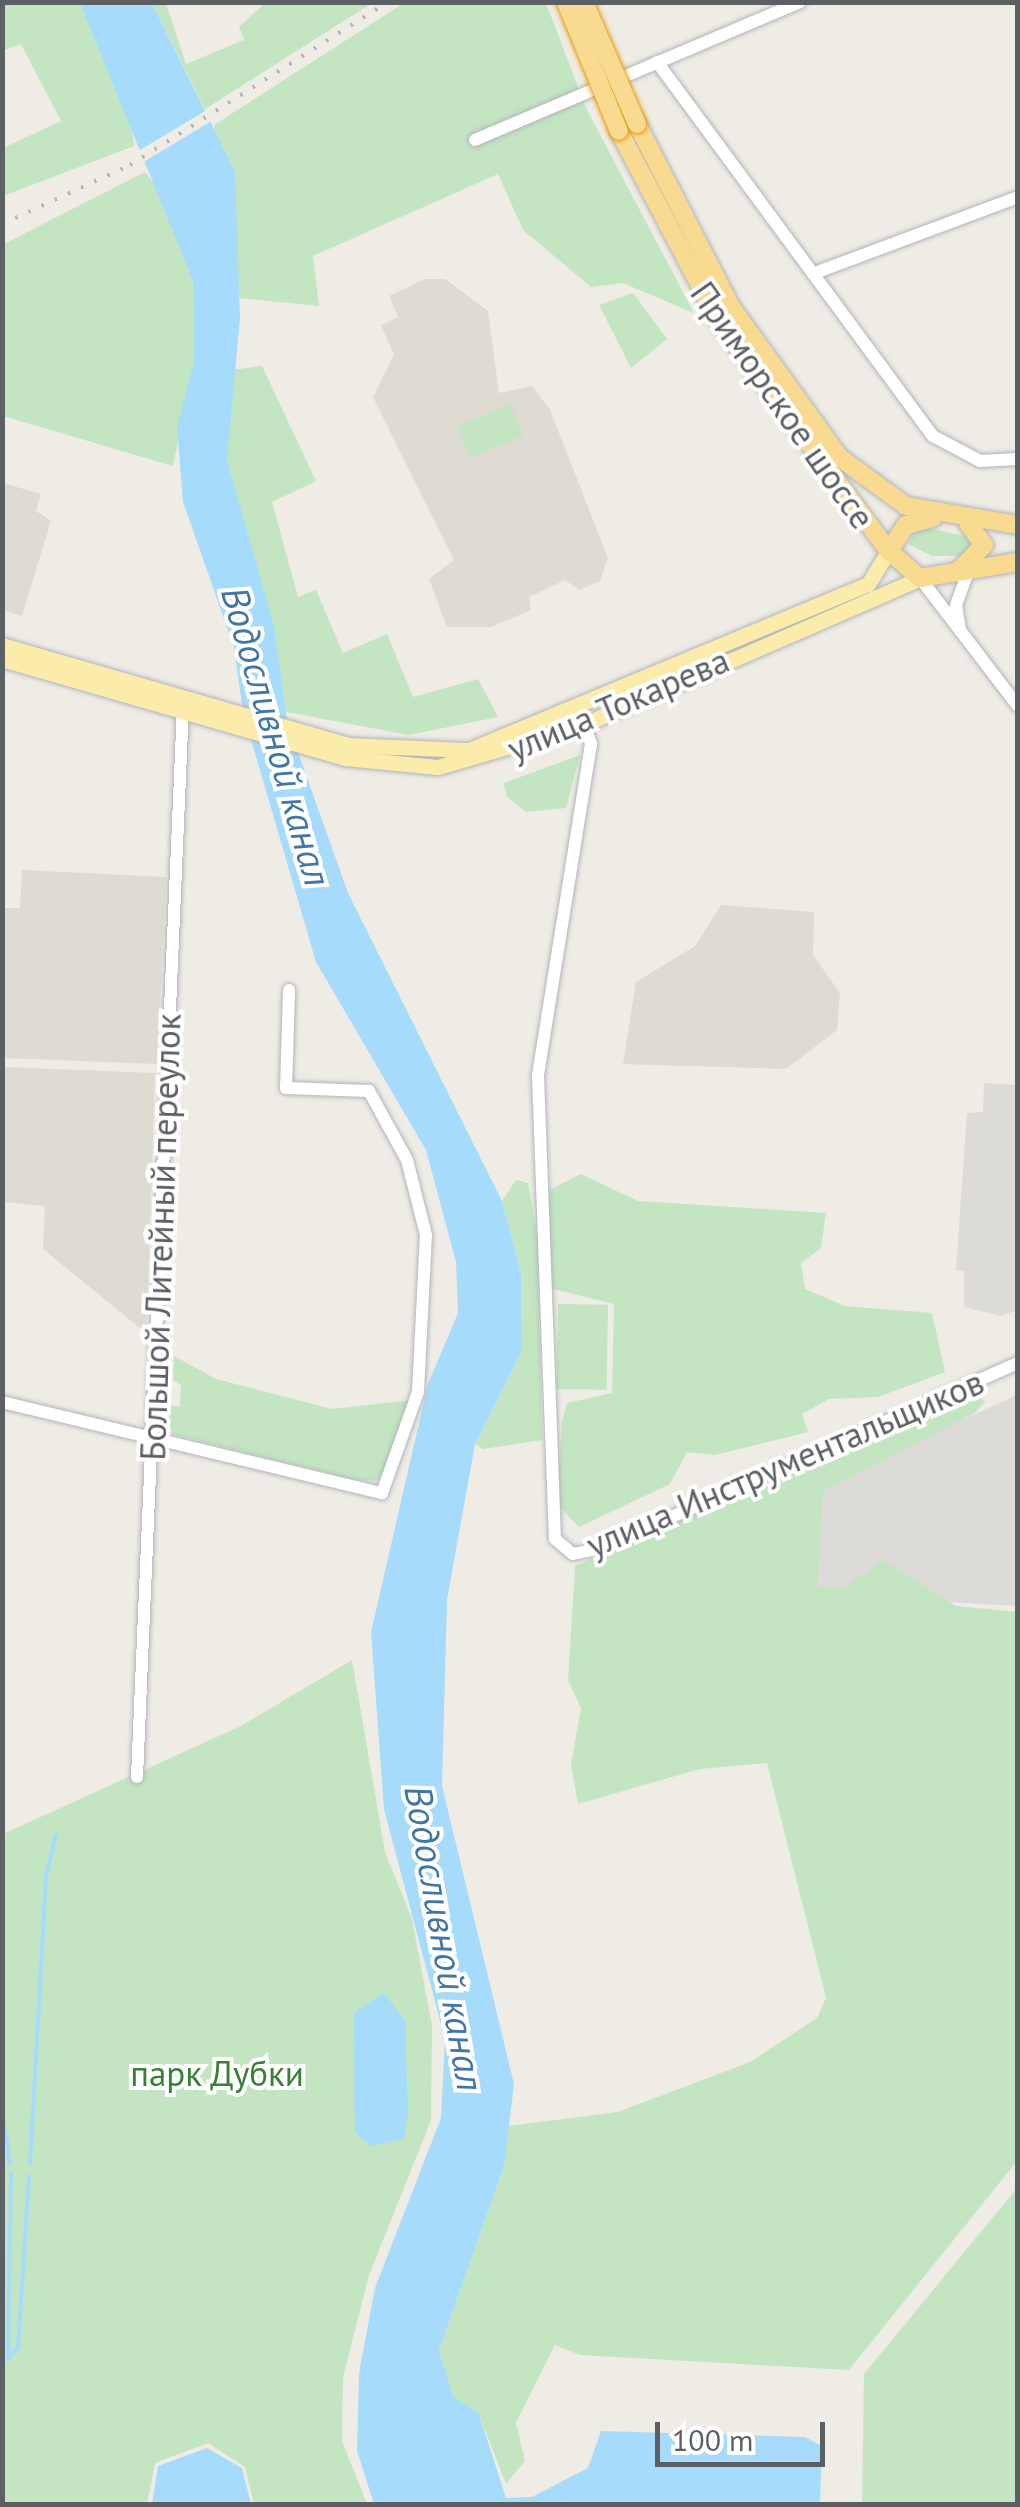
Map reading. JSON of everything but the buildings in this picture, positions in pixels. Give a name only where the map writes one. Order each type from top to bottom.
[{"type":"highway","points":[[566,2],[628,127]]},
{"type":"highway","points":[[584,2],[628,127]]},
{"type":"highway","name":"Приморское шоссе","points":[[628,127],[731,308],[822,436],[884,494],[938,518],[968,524],[1018,524]]},
{"type":"highway","name":"Приморское шоссе","points":[[628,127],[720,323],[889,551],[920,578]]},
{"type":"highway","points":[[889,551],[906,526],[938,518]]},
{"type":"highway","points":[[961,573],[984,545],[968,524]]},
{"type":"highway","points":[[920,578],[1018,562]]},
{"type":"main road","name":"улица Токарева","points":[[582,718],[868,584],[889,551]]},
{"type":"main road","name":"улица Токарева","points":[[183,704],[304,740],[416,755],[493,744],[582,718],[920,578]]},
{"type":"main road","points":[[2,645],[183,704]]},
{"type":"main road","points":[[2,659],[183,704]]},
{"type":"street","points":[[475,140],[800,2]]},
{"type":"street","points":[[657,62],[820,271],[933,436],[980,460],[1018,459]]},
{"type":"street","points":[[820,271],[1018,197]]},
{"type":"street","points":[[961,573],[956,605],[965,641]]},
{"type":"street","points":[[920,578],[1018,706]]},
{"type":"street","name":"Большой Литейный переулок","points":[[136,1777],[183,704]]},
{"type":"street","name":"улица Инструментальщиков","points":[[582,718],[591,744],[538,1076],[555,1540],[573,1554],[602,1548],[1018,1364]]},
{"type":"street","points":[[2,1402],[152,1433],[382,1494],[418,1392],[426,1235],[406,1160],[369,1091],[286,1088],[288,990]]},
{"type":"shaded area","points":[[424,279],[445,279],[488,311],[499,393],[532,386],[550,410],[608,558],[600,581],[579,590],[565,580],[529,597],[531,610],[491,627],[447,627],[429,579],[454,560],[373,397],[394,355],[381,325],[398,317],[389,296]]},
{"type":"shaded area","points":[[3,483],[41,494],[36,511],[51,521],[22,616],[3,610]]},
{"type":"shaded area","points":[[22,870],[166,877],[157,1064],[3,1058],[3,908],[20,908]]},
{"type":"shaded area","points":[[721,905],[814,912],[813,955],[840,993],[837,1030],[786,1069],[623,1064],[636,982],[695,946]]},
{"type":"shaded area","points":[[3,1067],[155,1073],[146,1333],[43,1249],[45,1206],[3,1202]]},
{"type":"shaded area","points":[[984,1083],[1017,1085],[1017,1310],[1001,1316],[964,1307],[964,1271],[956,1270],[967,1113],[983,1112]]},
{"type":"shaded area","points":[[1017,1395],[1017,1606],[807,1594],[814,1487]]},
{"type":"green space","points":[[2,3],[80,3],[130,107],[134,146],[3,196],[3,148],[61,121],[21,44],[5,50]]},
{"type":"green space","points":[[152,3],[166,3],[186,64],[244,40],[239,27],[265,3],[372,3],[205,109]]},
{"type":"green space","points":[[404,3],[546,3],[586,108],[694,313],[623,283],[591,287],[523,230],[498,174],[313,256],[319,306],[239,298],[214,125]]},
{"type":"green space","points":[[145,172],[168,202],[193,281],[194,361],[173,466],[3,416],[2,245]]},
{"type":"green space","points":[[633,293],[667,339],[631,368],[599,305]]},
{"type":"green space","points":[[262,366],[316,481],[272,502],[298,597],[316,590],[343,653],[387,634],[413,697],[478,679],[498,717],[409,735],[286,712],[273,626],[227,460],[231,370]]},
{"type":"green space","points":[[510,404],[523,435],[471,458],[458,426]]},
{"type":"green space","points":[[918,526],[976,541],[966,556],[932,556],[908,544]]},
{"type":"green space","points":[[580,755],[566,808],[526,812],[507,797],[504,783]]},
{"type":"green space","points":[[581,1174],[638,1201],[826,1213],[821,1248],[801,1263],[805,1289],[845,1306],[932,1313],[945,1372],[878,1397],[829,1399],[802,1414],[808,1432],[715,1455],[687,1452],[670,1484],[579,1527],[557,1504],[562,1422],[567,1403],[612,1393],[614,1304],[549,1288],[543,1210],[551,1189]]},
{"type":"green space","points":[[516,1180],[528,1183],[538,1240],[542,1440],[483,1449],[475,1444],[522,1350],[521,1273],[502,1201]]},
{"type":"green space","points":[[558,1304],[608,1305],[607,1390],[557,1389]]},
{"type":"green space","points":[[174,1356],[216,1379],[332,1409],[412,1400],[399,1448],[379,1481],[357,1480],[172,1434],[166,1406],[180,1406],[181,1385],[173,1380]]},
{"type":"green space","points":[[974,1389],[985,1402],[975,1413],[823,1491],[817,1586],[843,1589],[883,1560],[956,1606],[1017,1612],[1017,2161],[849,2370],[580,2355],[555,2345],[516,2423],[525,2461],[506,2484],[479,2414],[453,2396],[439,2350],[504,2166],[508,2126],[618,2112],[750,2062],[817,2018],[826,1998],[767,1763],[700,1769],[578,1804],[571,1765],[581,1708],[568,1680],[575,1566]]},
{"type":"green space","name":"парк Дубки","points":[[352,1660],[385,1852],[412,1919],[432,2026],[431,2120],[369,2275],[343,2378],[342,2441],[367,2504],[254,2504],[245,2467],[208,2443],[155,2463],[147,2504],[3,2504],[3,1834],[241,1726]]},
{"type":"green space","points":[[1017,2188],[1017,2504],[862,2504],[864,2374]]},
{"type":"water","name":"Водосливной канал","points":[[80,3],[152,3],[235,172],[240,317],[227,460],[274,626],[287,721],[348,893],[502,1201],[521,1273],[522,1350],[475,1444],[447,1600],[442,1786],[514,2084],[504,2166],[439,2350],[453,2396],[479,2414],[506,2498],[532,2497],[588,2468],[601,2431],[805,2437],[822,2446],[820,2504],[374,2504],[357,2451],[359,2373],[375,2288],[441,2118],[445,2039],[384,1809],[371,1632],[428,1384],[458,1313],[456,1262],[426,1150],[316,962],[243,712],[234,647],[183,502],[177,427],[194,361],[193,281]]},
{"type":"water","points":[[384,1993],[405,2021],[408,2113],[404,2139],[371,2146],[355,2133],[354,2013]]},
{"type":"water","points":[[207,2448],[242,2468],[251,2504],[152,2504],[158,2466]]},
{"type":"pier","points":[[210,108],[216,118],[138,165],[132,155]]},
{"type":"waterway","points":[[30,2164],[46,1876],[56,1835]]},
{"type":"waterway","points":[[2,2109],[10,2164]]},
{"type":"waterway","points":[[11,2174],[8,2359],[18,2347],[29,2176]]},
{"type":"waterway","points":[[2,2416],[3,2406]]},
{"type":"railway","points":[[2,224],[130,165],[388,2]]}]
